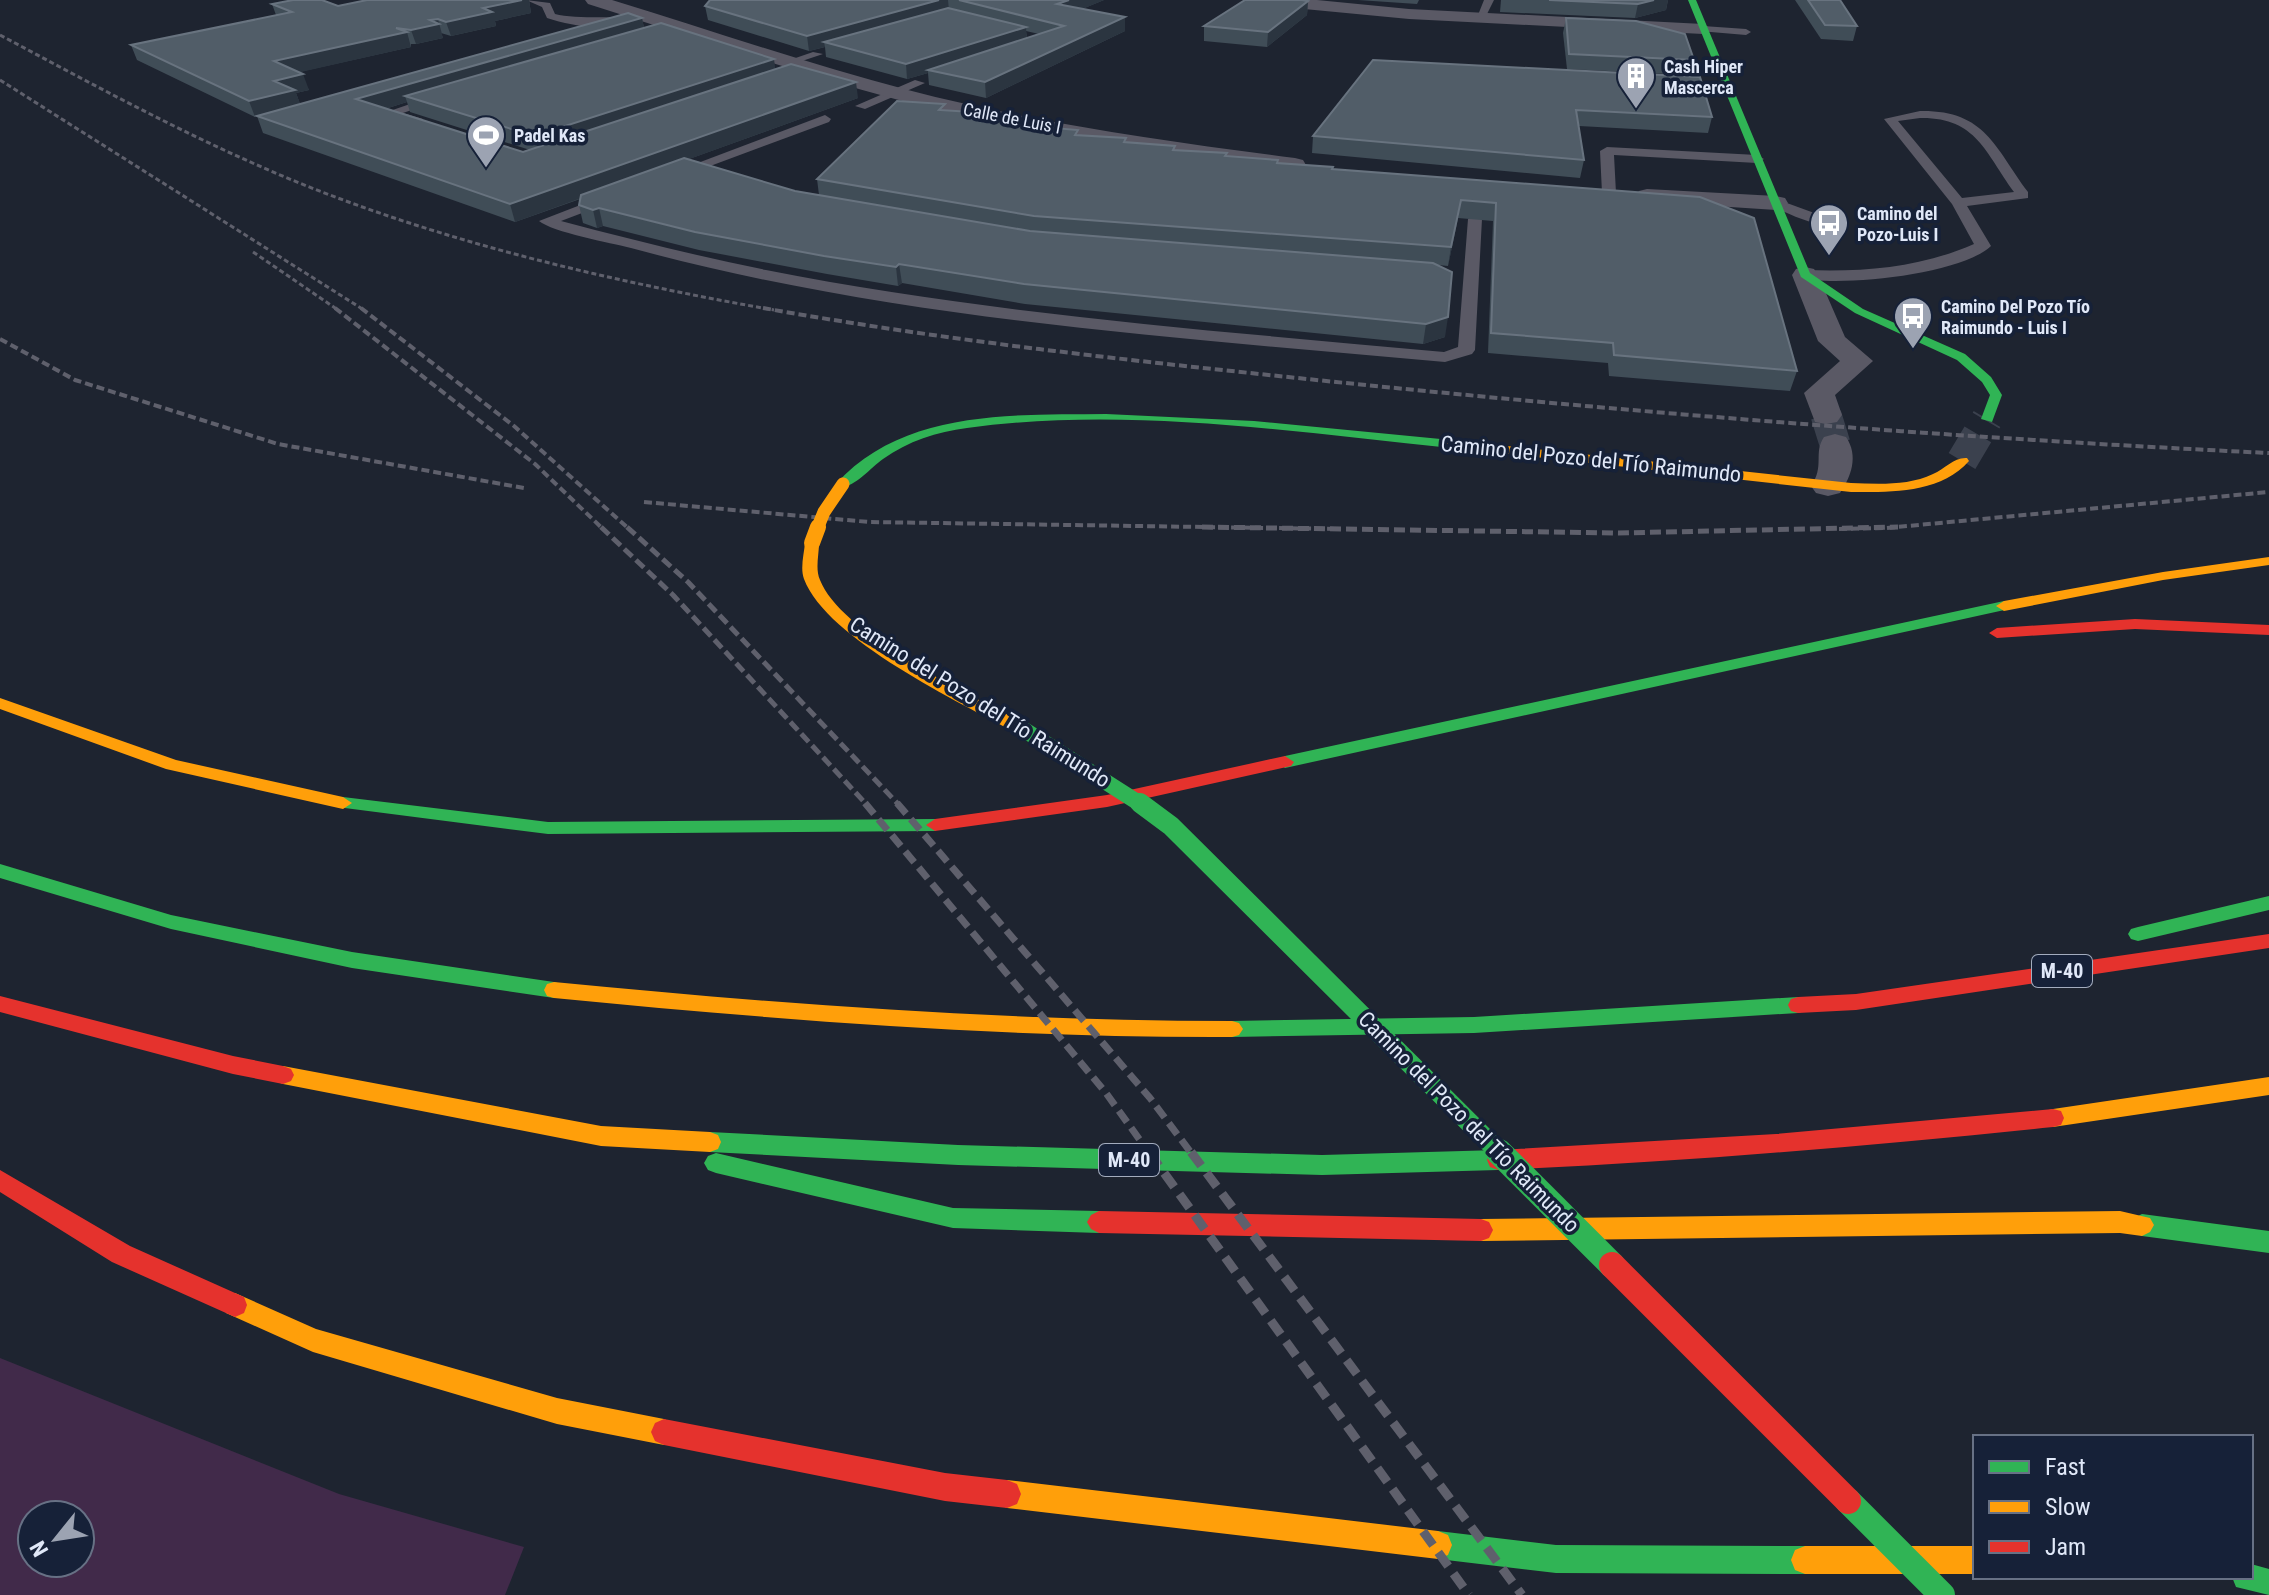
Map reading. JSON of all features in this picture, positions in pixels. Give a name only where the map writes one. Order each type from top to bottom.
[{"type":"main road","points":[[1692,0],[1805,275],[1843,303],[1949,350],[1978,369],[1990,381],[1996,395],[1987,419]]},
{"type":"main road","name":"Camino del Pozo del Tío Raimundo","points":[[1942,1595],[1171,826],[1115,785],[921,671],[857,629],[829,605],[812,580],[812,543],[824,512],[843,484],[883,452],[906,440],[951,426],[1027,419],[1120,416],[1216,421],[1629,461],[1875,489],[1915,484],[1948,475],[1962,461]]},
{"type":"main road","points":[[0,703],[172,765],[360,807],[548,828],[932,825],[1107,801],[1947,617],[2163,576],[2269,561]]},
{"type":"main road","points":[[1972,636],[2019,630],[2135,624],[2269,630]]},
{"type":"main road","points":[[1721,668],[1925,642]]},
{"type":"main road","name":"M-40","points":[[0,871],[171,922],[352,960],[525,987],[770,1011],[973,1025],[1202,1029],[1474,1025],[1856,1002],[2269,941]]},
{"type":"main road","points":[[2116,940],[2269,903]]},
{"type":"main road","points":[[1856,1002],[2055,954]]},
{"type":"main road","name":"M-40","points":[[0,1004],[233,1065],[601,1136],[958,1155],[1322,1165],[1570,1158],[1867,1137],[2065,1117],[2269,1086]]},
{"type":"main road","points":[[601,1136],[953,1218],[1414,1231],[2120,1222],[2269,1242]]},
{"type":"main road","points":[[0,1180],[121,1254],[313,1340],[557,1411],[945,1487],[1556,1559],[1973,1560]]},
{"type":"street","name":"Calle de Luis I","points":[[594,0],[647,23],[680,19],[789,70],[815,62],[893,92],[1103,136],[1323,168]]},
{"type":"street","points":[[1262,0],[1480,18],[1703,29]]},
{"type":"street","points":[[1580,191],[1776,203]]},
{"type":"street","points":[[1805,275],[1832,341],[1858,361],[1819,393],[1830,429],[1836,474],[1828,486]]},
{"type":"lane","points":[[531,0],[546,5],[551,16],[573,22],[647,23]]},
{"type":"lane","points":[[1480,18],[1489,0]]},
{"type":"lane","points":[[1703,29],[1746,32]]},
{"type":"lane","points":[[861,106],[919,83]]},
{"type":"lane","points":[[435,127],[390,113],[451,95]]},
{"type":"lane","points":[[1805,275],[1903,272],[1951,262],[1983,246],[1958,203],[1890,119],[1908,115],[1947,117],[1969,124],[2023,195],[1958,203]]},
{"type":"lane","points":[[661,179],[825,119]]},
{"type":"lane","points":[[1609,193],[1607,151],[1757,159]]},
{"type":"lane","points":[[690,168],[719,177]]},
{"type":"lane","points":[[632,190],[546,221],[643,249],[882,296],[1017,315],[1445,357],[1466,350],[1464,279],[1475,219]]},
{"type":"lane","points":[[1776,203],[1815,218],[1837,219]]},
{"type":"shaded area","points":[[0,1358],[339,1494],[524,1547],[505,1595],[0,1595]]},
{"type":"building","points":[[322,0],[338,6],[367,0],[522,0],[483,8],[492,12],[446,22],[430,20],[439,24],[411,30],[396,28],[407,32],[274,61],[303,74],[274,81],[295,90],[249,101],[131,45],[292,12],[272,4]]},
{"type":"building","points":[[710,0],[939,0],[807,36],[705,6]]},
{"type":"building","points":[[959,0],[1069,0],[1057,4],[1125,17],[985,82],[928,70],[1064,26]]},
{"type":"building","points":[[1245,0],[1308,1],[1268,32],[1204,26]]},
{"type":"building","points":[[1549,0],[1654,0],[1638,4]]},
{"type":"building","points":[[1808,0],[1840,0],[1857,26],[1825,25]]},
{"type":"building","points":[[948,8],[1026,27],[906,64],[824,42]]},
{"type":"building","points":[[628,13],[642,18],[356,99],[523,152],[791,64],[856,82],[510,204],[257,116]]},
{"type":"building","points":[[1566,18],[1636,21],[1685,34],[1694,60],[1569,54]]},
{"type":"building","points":[[661,23],[774,59],[534,136],[405,96]]},
{"type":"building","points":[[1373,60],[1700,77],[1712,117],[1576,110],[1584,160],[1313,136]]},
{"type":"building","points":[[897,101],[945,104],[939,110],[987,113],[983,118],[1033,121],[1029,126],[1078,130],[1075,135],[1126,138],[1124,142],[1278,160],[1277,163],[1700,197],[1754,218],[1797,371],[1614,355],[1613,343],[1491,333],[1496,203],[1461,200],[1451,247],[1034,216],[817,179]]},
{"type":"building","points":[[684,158],[795,191],[1030,231],[1433,263],[1452,272],[1448,317],[1426,324],[1024,284],[899,264],[896,267],[824,256],[695,232],[579,205],[581,195]]},
{"type":"tunnel","points":[[1826,415],[1835,444]]},
{"type":"tunnel","points":[[1962,461],[1987,419]]},
{"type":"railway","points":[[0,35],[199,138],[281,175],[377,212],[545,262],[766,309]]},
{"type":"railway","points":[[0,80],[362,309]]},
{"type":"railway","points":[[253,252],[338,310]]},
{"type":"railway","points":[[335,308],[535,464],[603,529]]},
{"type":"railway","points":[[362,309],[514,426],[629,529]]},
{"type":"railway","points":[[766,309],[1049,350],[1453,394],[1919,432],[2269,453]]},
{"type":"railway","points":[[766,309],[774,310]]},
{"type":"railway","points":[[0,339],[75,380],[278,444],[524,488]]},
{"type":"railway","points":[[1896,527],[2269,492]]},
{"type":"railway","points":[[644,502],[869,522],[1261,528]]},
{"type":"railway","points":[[601,527],[673,595],[867,805]]},
{"type":"railway","points":[[627,527],[688,582],[899,805]]},
{"type":"railway","points":[[1202,527],[1261,528]]},
{"type":"railway","points":[[1261,528],[1618,533],[1896,527]]},
{"type":"railway","points":[[1839,529],[1896,527]]},
{"type":"railway","points":[[1261,528],[1338,529]]},
{"type":"railway","points":[[865,803],[1106,1093],[1150,1154]]},
{"type":"railway","points":[[897,803],[1150,1098],[1192,1154]]},
{"type":"railway","points":[[1149,1152],[1469,1595]]},
{"type":"railway","points":[[1191,1152],[1522,1595]]},
{"type":"traffic: fast","points":[[1692,0],[1805,275],[1859,311],[1961,357],[1987,380],[1996,395],[1987,419]]},
{"type":"traffic: fast","points":[[843,484],[882,453],[908,439],[944,428],[1000,421],[1106,417],[1205,421],[1451,444]]},
{"type":"traffic: fast","points":[[1285,762],[2004,606]]},
{"type":"traffic: fast","points":[[1026,731],[1115,785],[1171,826],[1612,1265]]},
{"type":"traffic: fast","points":[[343,803],[548,828],[935,825]]},
{"type":"traffic: fast","points":[[0,871],[171,922],[352,960],[554,990]]},
{"type":"traffic: fast","points":[[2138,934],[2269,903]]},
{"type":"traffic: fast","points":[[1232,1029],[1474,1025],[1798,1005]]},
{"type":"traffic: fast","points":[[710,1142],[958,1155],[1322,1165],[1498,1160]]},
{"type":"traffic: fast","points":[[716,1163],[953,1218],[1099,1222]]},
{"type":"traffic: fast","points":[[2142,1225],[2269,1242]]},
{"type":"traffic: fast","points":[[1848,1501],[1942,1595]]},
{"type":"traffic: fast","points":[[1438,1545],[1556,1559],[1805,1560]]},
{"type":"traffic: fast","points":[[2253,1579],[2269,1583]]},
{"type":"traffic: slow","points":[[1451,444],[1851,488],[1924,483],[1940,477],[1962,461]]},
{"type":"traffic: slow","points":[[812,543],[824,512],[843,484]]},
{"type":"traffic: slow","points":[[812,543],[812,580],[824,600],[846,622],[907,665],[1026,731]]},
{"type":"traffic: slow","points":[[2004,606],[2163,576],[2269,561]]},
{"type":"traffic: slow","points":[[0,703],[172,765],[343,803]]},
{"type":"traffic: slow","points":[[554,990],[808,1013],[977,1024],[1232,1029]]},
{"type":"traffic: slow","points":[[283,1075],[601,1136],[710,1142]]},
{"type":"traffic: slow","points":[[2053,1118],[2269,1086]]},
{"type":"traffic: slow","points":[[1481,1230],[2120,1222],[2142,1225]]},
{"type":"traffic: slow","points":[[235,1305],[313,1340],[557,1411],[664,1432]]},
{"type":"traffic: slow","points":[[1007,1494],[1438,1545]]},
{"type":"traffic: slow","points":[[1805,1560],[1973,1560]]},
{"type":"traffic: jam","points":[[1997,633],[2135,624],[2269,630]]},
{"type":"traffic: jam","points":[[935,825],[1107,801],[1285,762]]},
{"type":"traffic: jam","points":[[1798,1005],[1856,1002],[2269,941]]},
{"type":"traffic: jam","points":[[0,1004],[233,1065],[283,1075]]},
{"type":"traffic: jam","points":[[1498,1160],[1776,1144],[2053,1118]]},
{"type":"traffic: jam","points":[[0,1180],[121,1254],[235,1305]]},
{"type":"traffic: jam","points":[[1099,1222],[1481,1230]]},
{"type":"traffic: jam","points":[[1612,1265],[1848,1501]]},
{"type":"traffic: jam","points":[[664,1432],[945,1487],[1007,1494]]},
{"type":"place","name":"Cash Hiper Mascerca","points":[[1636,110]]},
{"type":"place","name":"Padel Kas","points":[[486,169]]},
{"type":"place","name":"Camino del Pozo-Luis I","points":[[1829,257]]},
{"type":"place","name":"Camino Del Pozo Tío Raimundo - Luis I","points":[[1913,350]]}]
